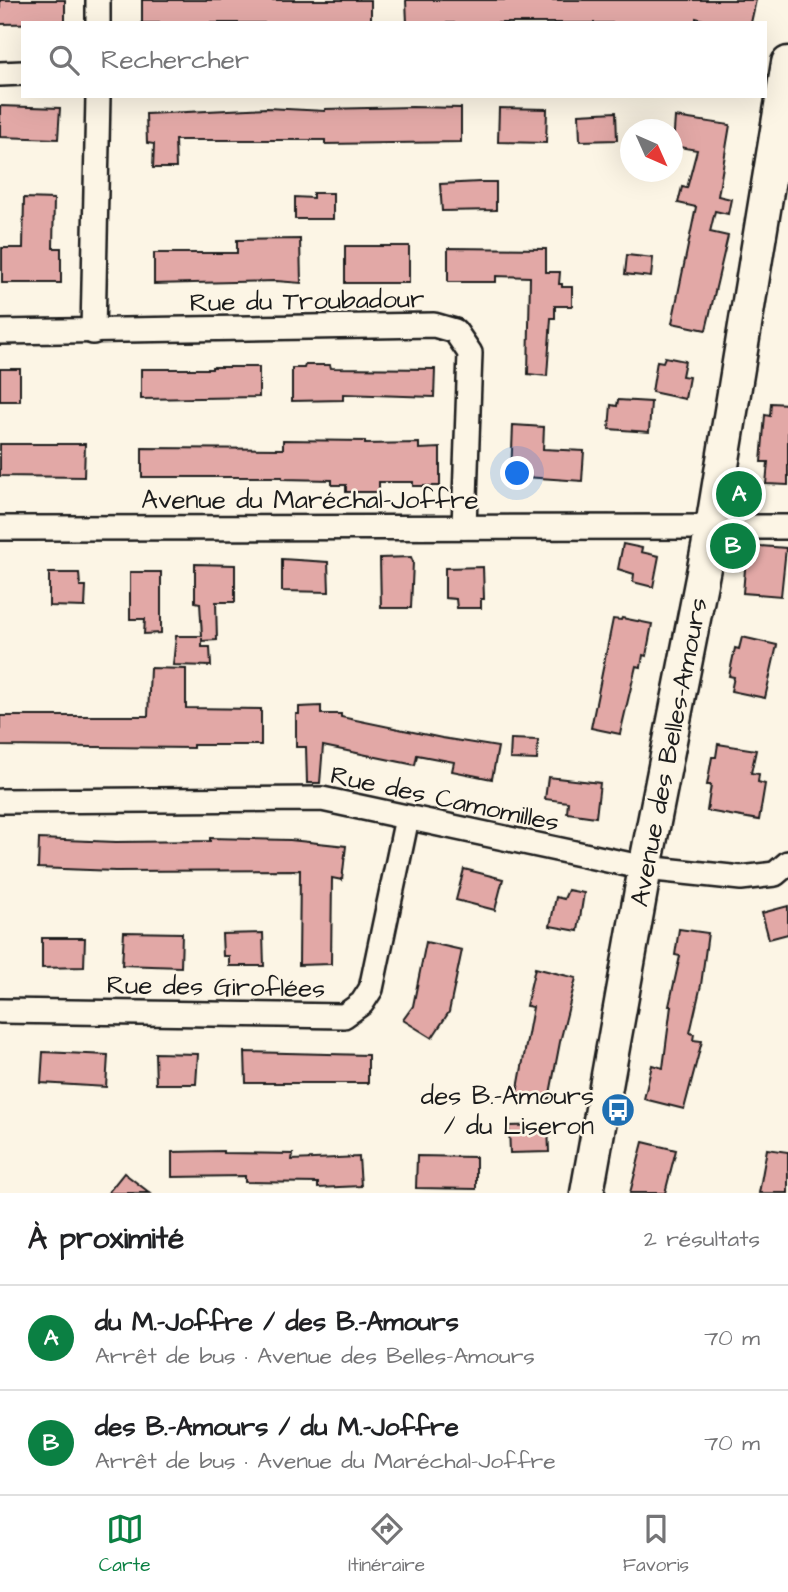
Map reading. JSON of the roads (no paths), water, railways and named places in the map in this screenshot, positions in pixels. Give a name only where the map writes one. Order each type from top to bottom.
[{"type":"street","points":[[98,0],[98,21]]},
{"type":"street","points":[[0,74],[21,73]]},
{"type":"street","name":"Avenue des Belles-Amours","points":[[587,1193],[645,868],[712,527],[780,97]]},
{"type":"street","points":[[93,332],[98,98]]},
{"type":"street","name":"Rue du Troubadour","points":[[0,332],[434,326],[455,331],[470,353],[464,527]]},
{"type":"street","name":"Avenue du Maréchal-Joffre","points":[[0,528],[788,527]]},
{"type":"street","name":"Rue des Camomilles","points":[[0,801],[322,799],[645,868],[741,878],[775,874],[788,863]]},
{"type":"street","name":"Rue des Giroflées","points":[[0,1011],[344,1016],[362,1003],[370,989],[407,818]]},
{"type":"place","name":"du M.-Joffre / des B.-Amours","points":[[739,494]]},
{"type":"place","name":"des B.-Amours / du M.-Joffre","points":[[733,546]]},
{"type":"place","name":"des B.-Amours / du Liseron","points":[[618,1110]]}]
